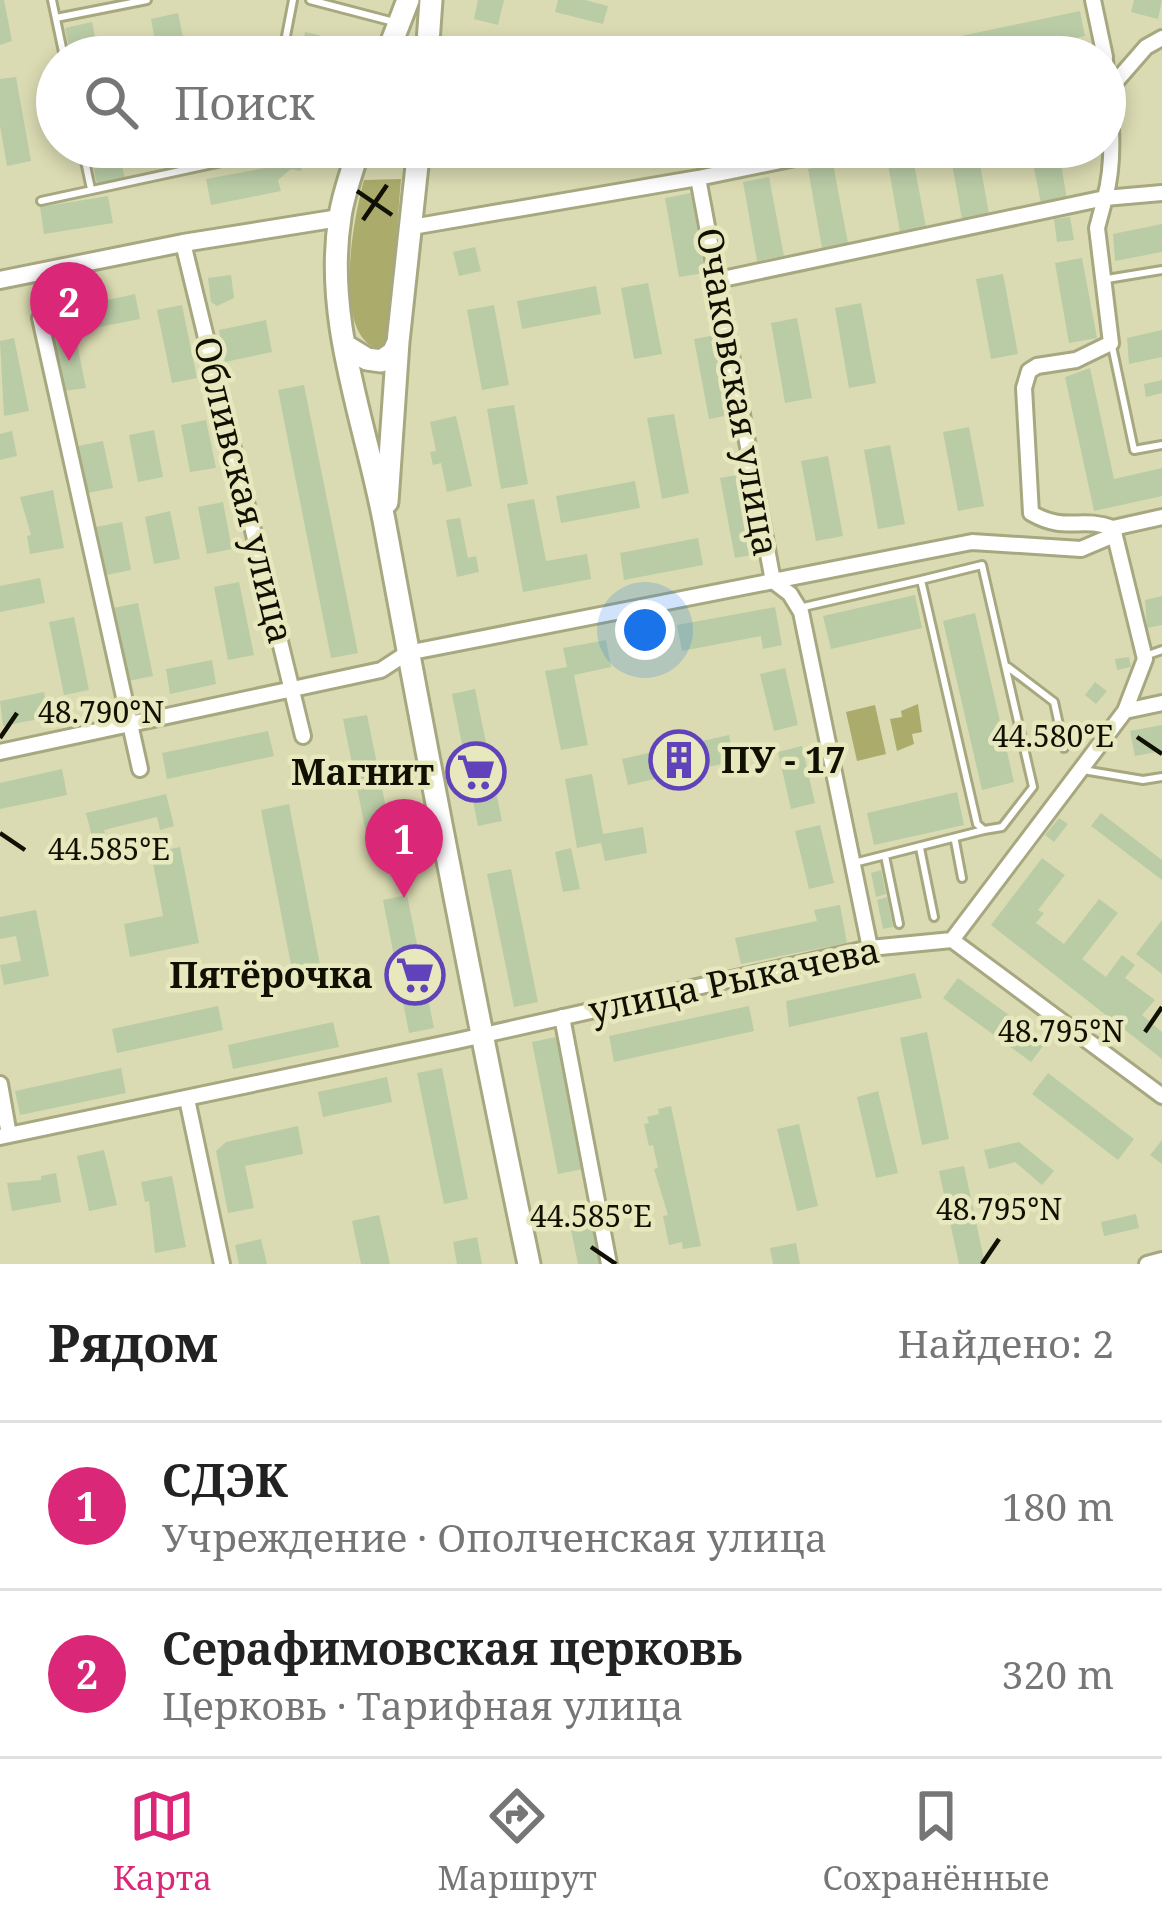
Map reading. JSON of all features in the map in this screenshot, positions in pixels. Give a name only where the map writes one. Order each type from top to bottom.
[{"type":"highway","points":[[394,36],[408,0]]},
{"type":"highway","points":[[428,36],[431,0]]},
{"type":"highway","points":[[353,168],[340,218],[338,283],[344,345],[386,526],[406,653],[529,1264]]},
{"type":"highway","points":[[386,526],[398,342],[417,168]]},
{"type":"highway","points":[[344,345],[381,361],[394,353],[398,342]]},
{"type":"street","points":[[1094,0],[1101,36]]},
{"type":"street","points":[[1126,70],[1146,46],[1162,38]]},
{"type":"street","points":[[412,227],[746,168]]},
{"type":"street","points":[[1109,168],[1097,228],[1111,343],[1076,360],[1029,371],[1024,388],[1031,513],[1054,526],[1099,523],[1113,527],[1162,517]]},
{"type":"street","name":"Очаковская улица","points":[[698,178],[773,581],[799,608]]},
{"type":"street","points":[[718,280],[1105,198],[1162,193]]},
{"type":"street","points":[[0,280],[340,218]]},
{"type":"street","name":"Обливская улица","points":[[183,243],[303,736]]},
{"type":"street","points":[[40,318],[140,769]]},
{"type":"street","points":[[0,752],[381,670],[406,653],[972,542],[1081,549],[1114,535],[1113,527]]},
{"type":"street","points":[[1113,527],[1145,656],[1124,711],[952,940],[1162,1096]]},
{"type":"street","points":[[799,608],[870,948]]},
{"type":"street","points":[[1124,711],[1162,704]]},
{"type":"street","name":"улица Рыкачева","points":[[4,1136],[187,1100],[870,948],[952,940]]},
{"type":"street","points":[[562,1017],[609,1264]]},
{"type":"street","points":[[0,1084],[4,1136]]},
{"type":"street","points":[[187,1100],[222,1264]]},
{"type":"street","points":[[1147,1264],[1162,1260]]},
{"type":"lane","points":[[52,0],[60,36]]},
{"type":"lane","points":[[56,18],[147,0]]},
{"type":"lane","points":[[286,36],[293,0]]},
{"type":"lane","points":[[310,0],[399,23]]},
{"type":"lane","points":[[86,168],[91,189]]},
{"type":"lane","points":[[41,201],[192,168]]},
{"type":"lane","points":[[1103,279],[1162,270]]},
{"type":"lane","points":[[1111,343],[1134,450],[1162,445]]},
{"type":"lane","points":[[799,608],[982,565],[1033,787],[1002,827],[852,864]]},
{"type":"lane","points":[[921,580],[977,824],[984,830]]},
{"type":"lane","points":[[1145,656],[1162,650]]},
{"type":"lane","points":[[1005,664],[1054,702],[1064,748]]},
{"type":"lane","points":[[1080,770],[1143,780],[1162,777]]},
{"type":"lane","points":[[955,841],[962,878]]},
{"type":"lane","points":[[920,848],[934,916]]},
{"type":"lane","points":[[885,856],[899,924]]},
{"type":"shaded area","points":[[401,179],[388,339],[378,349],[363,339],[350,298],[355,219],[364,180]]},
{"type":"shaded area","points":[[918,704],[922,732],[912,734],[914,744],[897,751],[890,719],[902,717],[901,711]]},
{"type":"shaded area","points":[[875,705],[886,754],[857,761],[846,712]]},
{"type":"building","points":[[0,0],[4,0],[12,41],[0,45]]},
{"type":"building","points":[[478,0],[504,0],[498,25],[474,19]]},
{"type":"building","points":[[558,0],[608,6],[603,24],[555,12]]},
{"type":"building","points":[[1134,0],[1162,0],[1158,19],[1131,12]]},
{"type":"building","points":[[1080,11],[1085,36],[961,36]]},
{"type":"building","points":[[178,13],[183,36],[154,36],[151,19]]},
{"type":"building","points":[[92,22],[95,36],[67,36],[65,28]]},
{"type":"building","points":[[16,77],[31,161],[7,166],[0,126],[0,79]]},
{"type":"building","points":[[94,168],[123,168],[125,179],[97,185]]},
{"type":"building","points":[[265,168],[302,168],[291,169],[278,180],[281,191],[211,205],[206,179]]},
{"type":"building","points":[[834,168],[848,243],[822,248],[808,169]]},
{"type":"building","points":[[889,168],[915,168],[926,227],[900,232]]},
{"type":"building","points":[[953,168],[981,168],[989,214],[962,219]]},
{"type":"building","points":[[1034,168],[1062,168],[1067,199],[1041,204]]},
{"type":"building","points":[[769,177],[784,256],[757,261],[743,182]]},
{"type":"building","points":[[691,193],[705,273],[679,277],[665,198]]},
{"type":"building","points":[[108,196],[113,223],[44,234],[40,207]]},
{"type":"building","points":[[1070,217],[1074,240],[1057,242],[1054,219]]},
{"type":"building","points":[[1162,224],[1162,252],[1115,261],[1113,234]]},
{"type":"building","points":[[475,247],[481,271],[459,276],[453,252]]},
{"type":"building","points":[[1082,258],[1097,338],[1069,343],[1055,263]]},
{"type":"building","points":[[1003,274],[1018,354],[991,359],[976,279]]},
{"type":"building","points":[[231,275],[234,298],[217,306],[211,302],[208,278]]},
{"type":"building","points":[[648,283],[662,354],[634,359],[621,288]]},
{"type":"building","points":[[596,286],[601,314],[522,329],[517,301]]},
{"type":"building","points":[[135,294],[140,319],[94,328],[89,304]]},
{"type":"building","points":[[861,303],[876,383],[849,388],[835,308]]},
{"type":"building","points":[[182,305],[197,378],[172,383],[157,310]]},
{"type":"building","points":[[494,305],[509,385],[482,390],[467,310]]},
{"type":"building","points":[[797,318],[812,398],[785,403],[771,323]]},
{"type":"building","points":[[266,320],[272,352],[225,362],[219,330]]},
{"type":"building","points":[[74,329],[86,388],[63,391],[52,334]]},
{"type":"building","points":[[1162,330],[1162,357],[1129,364],[1127,338]]},
{"type":"building","points":[[721,334],[735,414],[709,419],[694,339]]},
{"type":"building","points":[[14,338],[29,411],[4,416],[0,341]]},
{"type":"building","points":[[1090,368],[1114,479],[1162,468],[1162,496],[1094,511],[1065,377]]},
{"type":"building","points":[[1162,380],[1162,393],[1146,397],[1144,384]]},
{"type":"building","points":[[304,385],[358,653],[331,658],[278,390]]},
{"type":"building","points":[[514,405],[528,484],[501,489],[487,409]]},
{"type":"building","points":[[674,414],[689,493],[662,499],[647,418]]},
{"type":"building","points":[[456,416],[472,486],[447,492],[441,463],[433,465],[430,452],[436,451],[430,422]]},
{"type":"building","points":[[206,420],[216,468],[190,472],[181,425]]},
{"type":"building","points":[[969,427],[984,506],[958,511],[943,432]]},
{"type":"building","points":[[154,430],[163,477],[138,482],[129,435]]},
{"type":"building","points":[[12,431],[17,456],[0,460],[0,434]]},
{"type":"building","points":[[103,441],[113,488],[88,493],[78,446]]},
{"type":"building","points":[[890,445],[905,524],[878,529],[864,450]]},
{"type":"building","points":[[828,456],[843,536],[816,541],[801,461]]},
{"type":"building","points":[[747,473],[762,553],[735,558],[720,478]]},
{"type":"building","points":[[635,481],[640,508],[561,523],[556,496]]},
{"type":"building","points":[[53,490],[64,548],[30,554],[27,536],[31,535],[20,497]]},
{"type":"building","points":[[534,499],[546,561],[587,554],[591,579],[523,592],[507,504]]},
{"type":"building","points":[[223,502],[232,549],[207,554],[198,507]]},
{"type":"building","points":[[170,511],[180,559],[154,564],[145,517]]},
{"type":"building","points":[[460,518],[468,558],[476,556],[479,572],[457,577],[446,520]]},
{"type":"building","points":[[122,522],[131,570],[106,575],[96,527]]},
{"type":"building","points":[[698,538],[703,565],[624,580],[620,553]]},
{"type":"building","points":[[40,578],[45,603],[0,612],[0,586]]},
{"type":"building","points":[[239,582],[254,655],[228,660],[214,587]]},
{"type":"building","points":[[915,595],[922,628],[831,649],[823,616]]},
{"type":"building","points":[[1162,596],[1162,625],[1147,628],[1145,600]]},
{"type":"building","points":[[138,603],[153,676],[128,681],[113,608]]},
{"type":"building","points":[[775,607],[782,645],[763,649],[761,636],[682,651],[677,625]]},
{"type":"building","points":[[975,613],[1014,782],[982,790],[943,621]]},
{"type":"building","points":[[74,617],[89,690],[64,695],[49,622]]},
{"type":"building","points":[[606,640],[611,667],[574,675],[588,745],[561,750],[545,671],[567,667],[563,648]]},
{"type":"building","points":[[1129,657],[1131,667],[1117,670],[1115,659]]},
{"type":"building","points":[[212,660],[216,684],[170,694],[166,669]]},
{"type":"building","points":[[785,668],[798,725],[774,731],[760,674]]},
{"type":"building","points":[[1095,682],[1107,691],[1096,704],[1085,695]]},
{"type":"building","points":[[475,689],[502,821],[478,826],[452,694]]},
{"type":"building","points":[[44,692],[49,717],[3,726],[0,701]]},
{"type":"building","points":[[367,715],[394,847],[370,852],[343,719]]},
{"type":"building","points":[[1162,725],[1162,751],[1135,756],[1130,731]]},
{"type":"building","points":[[268,731],[274,756],[167,779],[162,753]]},
{"type":"building","name":"ПУ - 17","points":[[729,735],[735,761],[628,785],[622,759]]},
{"type":"building","points":[[802,746],[815,803],[791,809],[778,752]]},
{"type":"building","points":[[62,769],[67,795],[0,809],[0,783]]},
{"type":"building","points":[[592,774],[603,834],[643,827],[647,853],[605,861],[601,843],[577,848],[565,779]]},
{"type":"building","points":[[957,792],[964,825],[874,845],[867,813]]},
{"type":"building","points":[[166,794],[174,826],[160,830],[157,817],[104,830],[107,842],[94,845],[86,813]]},
{"type":"building","points":[[289,804],[322,975],[294,980],[261,810]]},
{"type":"building","points":[[1101,813],[1162,860],[1162,880],[1091,826]]},
{"type":"building","points":[[1059,818],[1068,824],[1054,842],[1045,835]]},
{"type":"building","points":[[820,825],[834,883],[809,889],[795,831]]},
{"type":"building","points":[[180,847],[199,943],[130,957],[124,924],[163,916],[151,853]]},
{"type":"building","points":[[571,848],[580,889],[563,892],[555,852]]},
{"type":"building","points":[[1042,858],[1065,875],[1038,910],[1044,913],[1036,923],[1064,944],[1099,899],[1118,913],[1082,959],[1106,977],[1122,955],[1135,965],[1125,978],[1155,1000],[1142,1015],[1162,1032],[1162,1059],[991,925]]},
{"type":"building","points":[[511,869],[538,1002],[514,1007],[487,874]]},
{"type":"building","points":[[881,870],[886,894],[876,897],[871,873]]},
{"type":"building","points":[[407,895],[434,1028],[409,1033],[383,900]]},
{"type":"building","points":[[887,897],[893,927],[883,929],[877,900]]},
{"type":"building","points":[[840,905],[847,943],[741,964],[735,938],[817,921],[814,910]]},
{"type":"building","points":[[36,910],[49,976],[4,985],[0,965],[21,961],[16,936],[0,939],[0,917]]},
{"type":"building","points":[[1162,920],[1162,974],[1136,954]]},
{"type":"building","points":[[915,973],[922,998],[789,1027],[786,1001]]},
{"type":"building","points":[[958,978],[1046,1042],[1031,1062],[943,998]]},
{"type":"building","points":[[218,1006],[223,1030],[117,1053],[112,1029]]},
{"type":"building","points":[[749,1006],[754,1031],[614,1062],[609,1036]]},
{"type":"building","points":[[333,1022],[339,1047],[233,1069],[228,1045]]},
{"type":"building","points":[[927,1032],[949,1139],[922,1145],[900,1038]]},
{"type":"building","points":[[556,1037],[583,1169],[558,1174],[532,1042]]},
{"type":"building","points":[[121,1068],[126,1093],[20,1115],[15,1091]]},
{"type":"building","points":[[442,1068],[468,1199],[444,1204],[417,1073]]},
{"type":"building","points":[[1048,1073],[1134,1139],[1118,1160],[1032,1094]]},
{"type":"building","points":[[387,1077],[392,1102],[323,1117],[318,1092]]},
{"type":"building","points":[[878,1091],[898,1173],[876,1178],[857,1097]]},
{"type":"building","points":[[671,1106],[701,1246],[683,1249],[682,1242],[669,1245],[663,1216],[668,1215],[644,1124],[649,1123],[647,1117],[659,1114],[658,1109]]},
{"type":"building","points":[[799,1124],[818,1206],[797,1211],[777,1129]]},
{"type":"building","points":[[298,1126],[303,1154],[245,1166],[254,1208],[228,1213],[216,1151],[226,1142]]},
{"type":"building","points":[[1162,1140],[1162,1164],[1150,1155]]},
{"type":"building","points":[[1019,1142],[1054,1171],[1042,1185],[1015,1162],[989,1169],[984,1150]]},
{"type":"building","points":[[104,1150],[117,1205],[89,1211],[77,1156]]},
{"type":"building","points":[[964,1166],[985,1264],[959,1264],[939,1171]]},
{"type":"building","points":[[56,1173],[61,1202],[12,1211],[7,1183],[41,1180],[41,1176]]},
{"type":"building","points":[[172,1176],[186,1247],[155,1253],[149,1201],[145,1202],[141,1182]]},
{"type":"building","points":[[593,1211],[603,1264],[578,1264],[568,1215]]},
{"type":"building","points":[[1136,1214],[1139,1228],[1104,1236],[1101,1222]]},
{"type":"building","points":[[379,1215],[390,1264],[361,1264],[352,1221]]},
{"type":"building","points":[[477,1237],[482,1264],[457,1264],[453,1242]]},
{"type":"building","points":[[261,1239],[267,1264],[239,1264],[235,1245]]},
{"type":"building","points":[[796,1243],[800,1264],[773,1264],[770,1248]]},
{"type":"place","name":"Серафимовская церковь","points":[[69,361]]},
{"type":"place","name":"ПУ - 17","points":[[679,760]]},
{"type":"place","name":"Магнит","points":[[476,772]]},
{"type":"place","name":"СДЭК","points":[[404,898]]},
{"type":"place","name":"Пятёрочка","points":[[415,975]]}]
